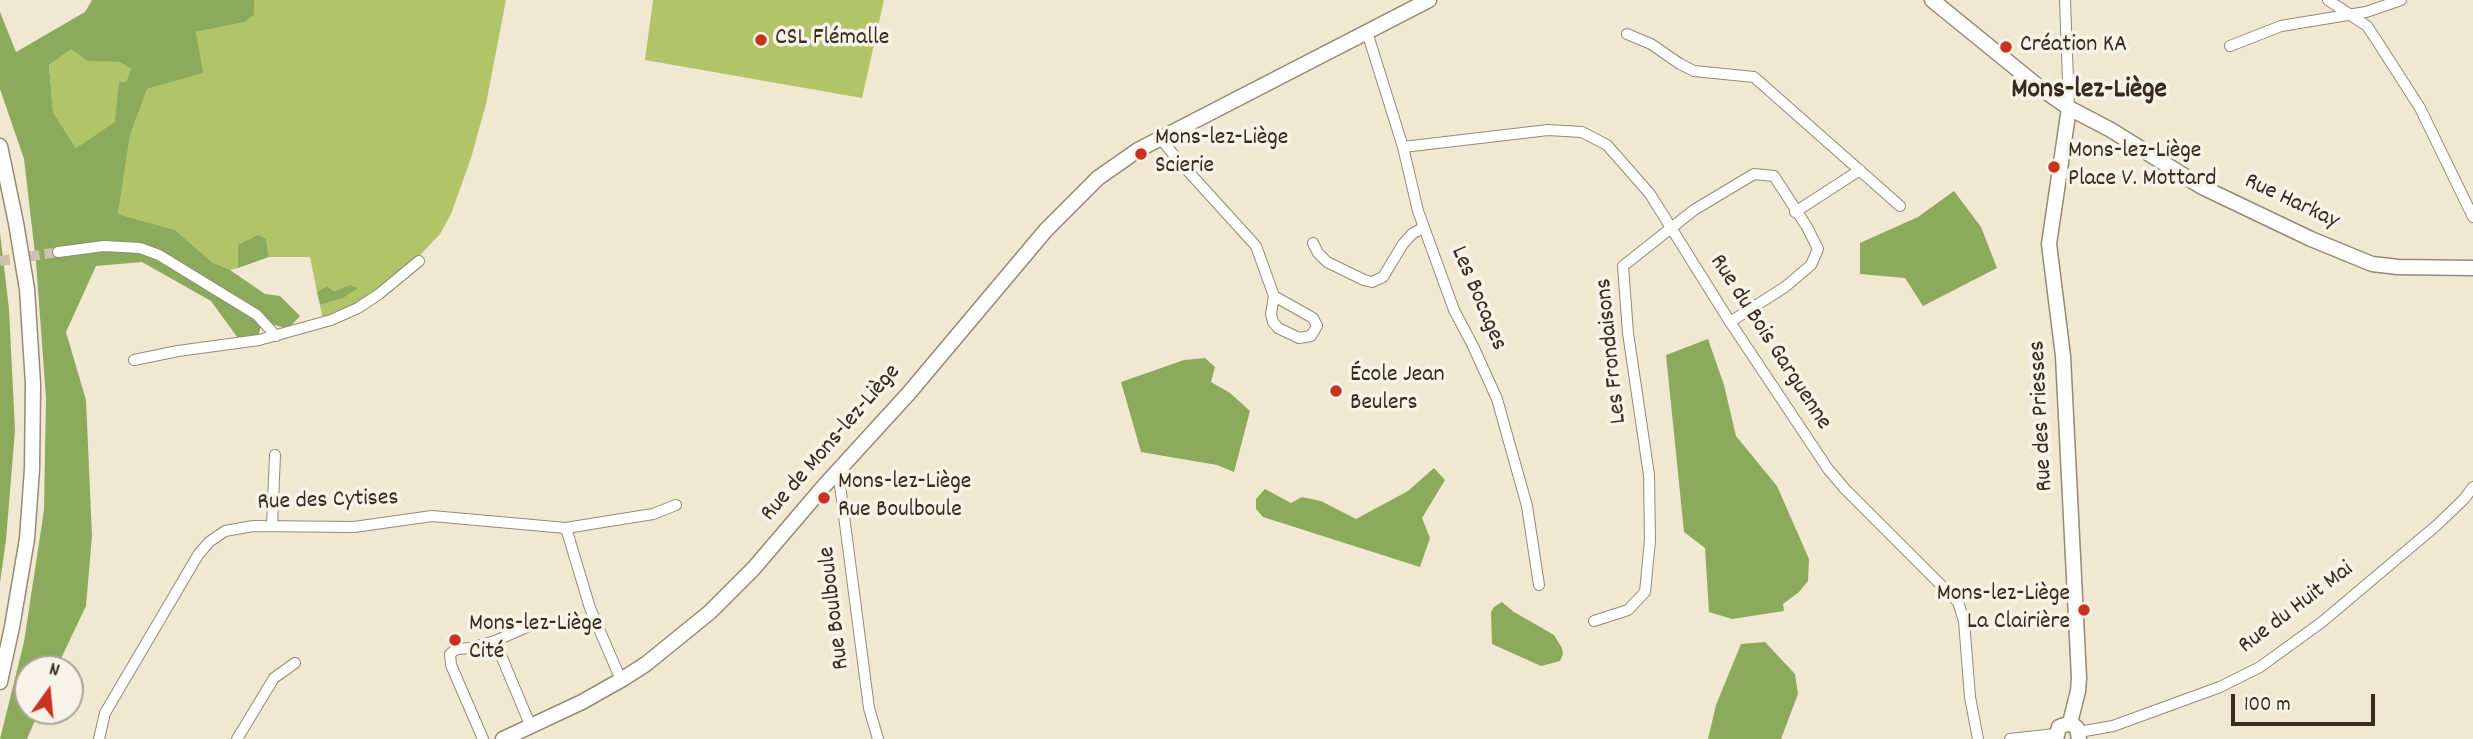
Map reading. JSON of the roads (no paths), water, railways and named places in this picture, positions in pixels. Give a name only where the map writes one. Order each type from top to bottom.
[{"type":"street","name":"Rue de Mons-lez-Liège","points":[[503,739],[621,680],[657,655],[736,587],[909,393],[1046,230],[1098,178],[1138,150],[1429,0]]},
{"type":"street","name":"Rue Harkay","points":[[1932,0],[2039,87],[2202,187],[2311,239],[2372,264],[2473,268]]},
{"type":"street","points":[[2065,0],[2070,108]]},
{"type":"street","points":[[2328,0],[2367,26],[2420,108],[2473,217]]},
{"type":"street","points":[[2230,46],[2281,26],[2366,12],[2402,0]]},
{"type":"street","name":"Les Bocages","points":[[1367,32],[1403,147],[1418,211],[1454,310],[1497,399],[1527,506],[1539,585]]},
{"type":"street","points":[[1627,34],[1651,44],[1695,71],[1754,77],[1900,206]]},
{"type":"street","name":"Rue des Priesses","points":[[2070,108],[2049,244],[2063,356],[2079,678],[2076,731]]},
{"type":"street","name":"Rue du Bois Garguenne","points":[[1403,147],[1548,130],[1582,132],[1607,145],[1650,194],[1803,435],[1838,481],[1958,601],[1965,621],[1972,712],[1978,739]]},
{"type":"street","points":[[1161,138],[1256,246],[1274,296],[1271,314],[1275,326],[1299,338],[1308,338],[1314,334],[1317,324],[1313,318],[1274,296]]},
{"type":"street","points":[[0,146],[27,289],[33,384],[32,469],[27,539],[0,682]]},
{"type":"street","points":[[1796,212],[1860,170]]},
{"type":"street","name":"Les Frondaisons","points":[[1594,621],[1628,610],[1645,592],[1650,540],[1649,475],[1628,332],[1623,266],[1694,210],[1754,174],[1774,176],[1818,249],[1811,265],[1785,287],[1730,323]]},
{"type":"street","points":[[1313,243],[1327,262],[1372,282],[1383,277],[1403,244],[1412,234],[1424,227]]},
{"type":"street","points":[[58,252],[104,246],[140,248],[159,255],[257,315],[276,336]]},
{"type":"street","points":[[134,360],[178,351],[235,345],[331,320],[358,308],[379,294],[419,261]]},
{"type":"street","points":[[272,526],[275,455]]},
{"type":"street","name":"Rue Boulboule","points":[[838,470],[869,708],[878,739]]},
{"type":"street","name":"Rue du Huit Mai","points":[[2076,731],[2094,731],[2125,722],[2220,687],[2260,667],[2322,622],[2375,578],[2437,525],[2464,499],[2473,486]]},
{"type":"street","name":"Rue des Cytises","points":[[99,739],[105,713],[198,555],[209,542],[225,531],[242,527],[272,526],[354,527],[432,516],[566,528],[653,514],[676,505]]},
{"type":"street","points":[[566,528],[590,608],[621,680]]},
{"type":"street","points":[[483,739],[451,665],[450,654],[456,649],[495,641],[529,626]]},
{"type":"street","points":[[495,641],[531,727]]},
{"type":"street","points":[[236,739],[274,678],[295,663]]},
{"type":"street","points":[[2010,739],[2056,737],[2062,724],[2076,731]]},
{"type":"tunnel","points":[[0,261],[58,252]]},
{"type":"place","name":"CSL Flémalle","points":[[761,40]]},
{"type":"place","name":"Création KA","points":[[2006,47]]},
{"type":"place","name":"Mons-lez-Liège Scierie","points":[[1141,154]]},
{"type":"place","name":"Mons-lez-Liège Place V. Mottard","points":[[2054,167]]},
{"type":"place","name":"École Jean Beulers","points":[[1336,391]]},
{"type":"place","name":"Mons-lez-Liège Rue Boulboule","points":[[824,498]]},
{"type":"place","name":"Mons-lez-Liège La Clairière","points":[[2084,610]]},
{"type":"place","name":"Mons-lez-Liège Cité","points":[[455,640]]},
{"type":"district","name":"Mons-lez-Liège","points":[[2089,92]]}]
